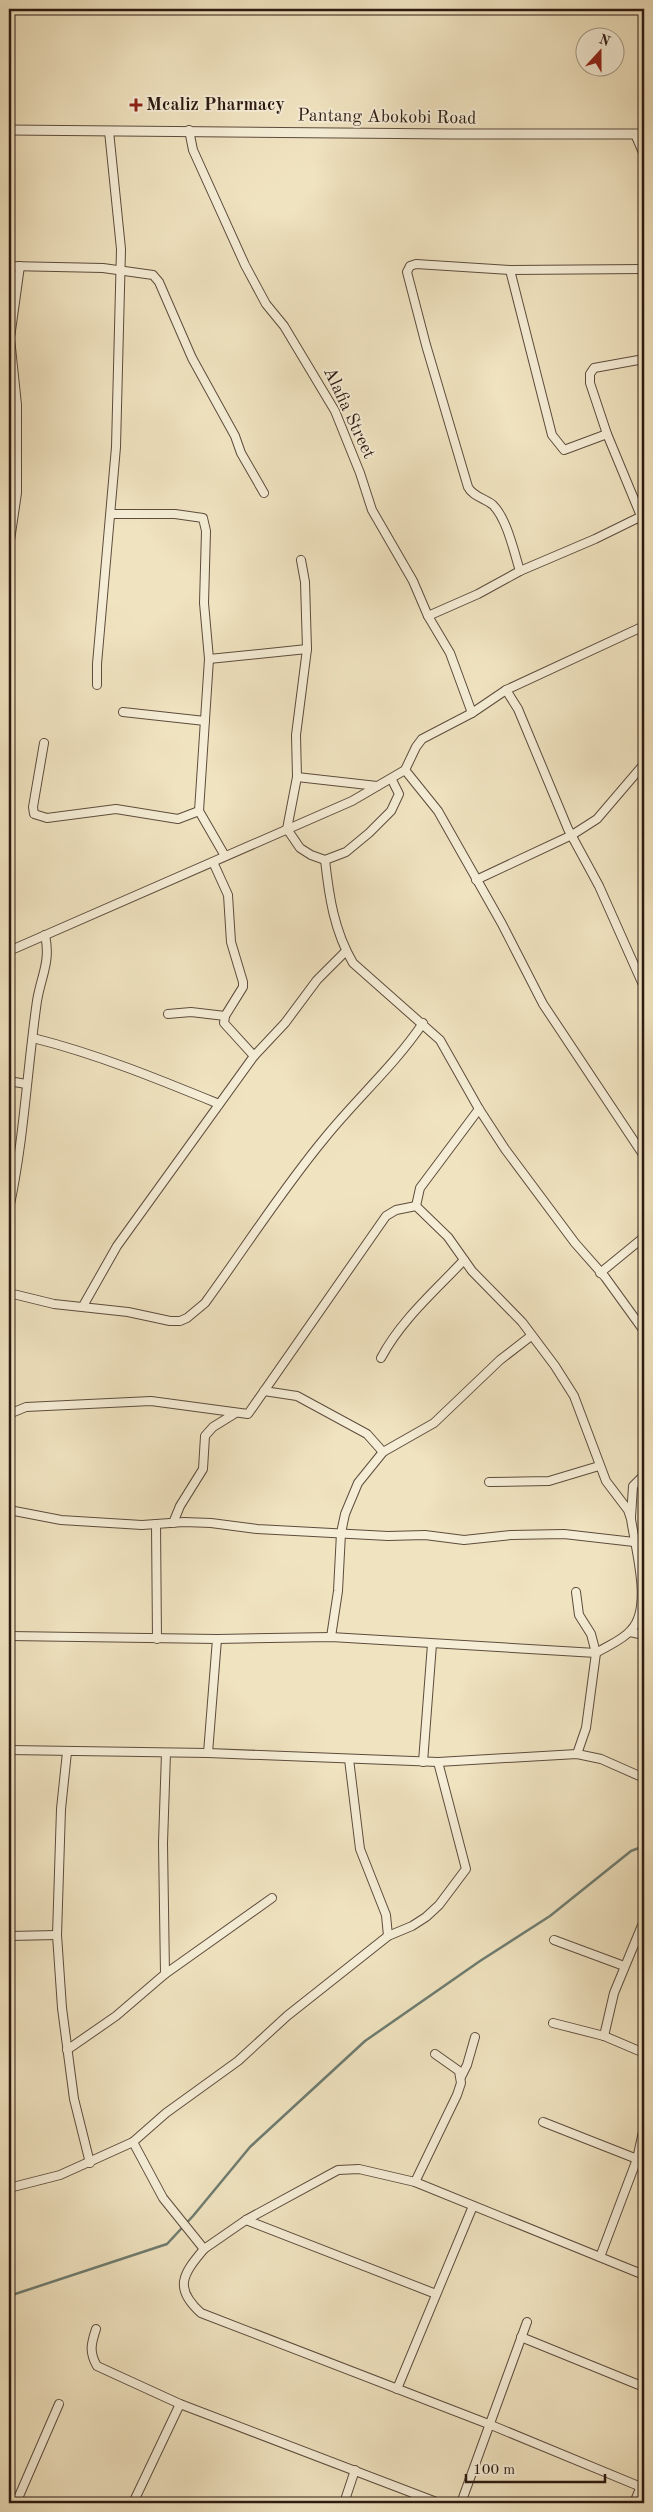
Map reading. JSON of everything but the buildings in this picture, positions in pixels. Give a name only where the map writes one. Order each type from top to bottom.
[{"type":"street","name":"Pantang Abokobi Road","points":[[9,130],[640,134]]},
{"type":"street","points":[[97,686],[97,664],[116,447],[120,242],[109,130]]},
{"type":"street","name":"Alafia Street","points":[[189,130],[194,150],[245,264],[266,304],[284,326],[324,390],[350,447],[372,510],[413,581],[428,616],[456,665],[472,714]]},
{"type":"street","points":[[640,134],[644,155]]},
{"type":"street","points":[[520,570],[511,541],[496,510],[468,487],[426,345],[407,272],[410,266],[416,264],[510,270],[644,269]]},
{"type":"street","points":[[9,266],[119,270],[150,274],[156,278],[192,358],[264,493]]},
{"type":"street","points":[[9,547],[17,493],[17,405],[10,338],[20,266]]},
{"type":"street","points":[[510,270],[552,435],[564,450],[607,434]]},
{"type":"street","points":[[428,616],[478,594],[520,570],[595,539],[643,516],[607,434],[590,383],[590,374],[594,368],[644,359]]},
{"type":"street","points":[[111,514],[175,514],[203,518],[206,531],[204,603],[210,659],[199,812],[225,856]]},
{"type":"street","points":[[301,560],[305,582],[307,650],[296,736],[297,777],[287,829],[300,848],[311,855],[325,860],[346,852],[391,811],[399,794],[392,780]]},
{"type":"street","points":[[9,951],[352,800],[392,780],[405,770],[422,739],[472,714],[506,690],[644,626]]},
{"type":"street","points":[[210,659],[307,650]]},
{"type":"street","points":[[506,690],[518,709],[572,835],[599,886],[644,986]]},
{"type":"street","points":[[123,712],[205,721]]},
{"type":"street","points":[[44,743],[33,807],[34,814],[38,817],[46,818],[116,809],[178,818],[199,812]]},
{"type":"street","points":[[476,880],[572,835],[598,819],[644,764]]},
{"type":"street","points":[[405,770],[438,811],[502,924],[543,1004],[644,1156]]},
{"type":"street","points":[[297,777],[377,786]]},
{"type":"street","points":[[325,860],[331,905],[346,951],[359,969],[440,1040],[479,1109],[505,1149],[600,1273],[606,1277],[644,1331]]},
{"type":"street","points":[[213,862],[228,895],[231,942],[244,982],[225,1016],[224,1023],[254,1056]]},
{"type":"street","points":[[9,1209],[37,1000],[48,958],[45,935]]},
{"type":"street","points":[[83,1306],[117,1246],[254,1056],[285,1023],[318,980],[346,951]]},
{"type":"street","points":[[168,1014],[191,1012],[225,1016]]},
{"type":"street","points":[[9,1293],[54,1304],[128,1312],[170,1321],[180,1321],[196,1312],[254,1236],[292,1179],[335,1126],[388,1070],[422,1023]]},
{"type":"street","points":[[33,1038],[89,1053],[165,1081],[219,1104]]},
{"type":"street","points":[[9,1081],[26,1084]]},
{"type":"street","points":[[416,1206],[420,1188],[479,1109]]},
{"type":"street","points":[[9,1636],[157,1639],[330,1637],[596,1653],[630,1632],[638,1622],[642,1600],[630,1518],[628,1510],[606,1481],[599,1466],[574,1396],[522,1322],[472,1271],[448,1237],[416,1206]]},
{"type":"street","points":[[9,1414],[26,1407],[151,1401],[234,1414],[248,1414],[386,1216],[396,1210],[416,1206]]},
{"type":"street","points":[[600,1273],[644,1237]]},
{"type":"street","points":[[381,1358],[391,1339],[402,1325],[464,1260]]},
{"type":"street","points":[[330,1637],[338,1591],[345,1514],[358,1483],[383,1452],[434,1423],[500,1360],[532,1336]]},
{"type":"street","points":[[264,1391],[297,1396],[367,1434],[383,1452]]},
{"type":"street","points":[[173,1523],[180,1506],[203,1469],[205,1436],[213,1426],[234,1414]]},
{"type":"street","points":[[489,1482],[549,1481],[599,1466]]},
{"type":"street","points":[[630,1518],[632,1486],[644,1475]]},
{"type":"street","points":[[9,1510],[61,1520],[156,1524],[211,1523],[257,1529],[388,1536],[425,1535],[464,1540],[511,1535],[564,1534],[634,1542]]},
{"type":"street","points":[[156,1524],[157,1639]]},
{"type":"street","points":[[576,1592],[579,1615],[591,1634],[596,1653],[586,1728],[577,1754]]},
{"type":"street","points":[[630,1632],[644,1635]]},
{"type":"street","points":[[208,1753],[217,1639]]},
{"type":"street","points":[[423,1762],[432,1644]]},
{"type":"street","points":[[9,1750],[208,1753],[423,1762],[577,1754],[601,1759],[644,1778]]},
{"type":"street","points":[[67,1752],[61,1809],[61,1862],[57,1935],[67,2050],[77,2114],[90,2163]]},
{"type":"street","points":[[165,1974],[163,1844],[166,1753]]},
{"type":"street","points":[[349,1759],[360,1849],[386,1915],[388,1936]]},
{"type":"street","points":[[9,2188],[60,2175],[133,2142],[166,2113],[238,2061],[287,2016],[388,1936],[412,1926],[440,1905],[466,1868],[438,1762]]},
{"type":"street","points":[[67,2050],[116,2016],[165,1974],[272,1898]]},
{"type":"street","points":[[604,2036],[614,1993],[643,1924]]},
{"type":"street","points":[[9,1936],[57,1935]]},
{"type":"street","points":[[554,1940],[624,1966]]},
{"type":"street","points":[[553,2023],[604,2036],[644,2053]]},
{"type":"street","points":[[415,2182],[457,2096],[461,2076],[467,2065],[475,2037]]},
{"type":"street","points":[[434,2054],[459,2072],[461,2076]]},
{"type":"street","points":[[543,2122],[637,2159]]},
{"type":"street","points":[[600,2257],[637,2159],[644,2127]]},
{"type":"street","points":[[133,2142],[163,2198],[204,2249]]},
{"type":"street","points":[[634,2503],[643,2483],[201,2313],[190,2303],[183,2290],[183,2278],[204,2249],[246,2220],[338,2170],[359,2169],[415,2182],[644,2275]]},
{"type":"street","points":[[397,2389],[473,2206]]},
{"type":"street","points":[[246,2220],[436,2294]]},
{"type":"street","points":[[461,2503],[527,2322]]},
{"type":"street","points":[[96,2329],[91,2344],[91,2356],[97,2366],[180,2404],[439,2503]]},
{"type":"street","points":[[521,2336],[644,2387]]},
{"type":"street","points":[[16,2503],[58,2404]]},
{"type":"street","points":[[133,2503],[180,2404]]},
{"type":"street","points":[[344,2503],[355,2470]]},
{"type":"waterway","points":[[9,2296],[167,2244],[193,2216],[250,2147],[365,2041],[480,1961],[550,1916],[631,1851],[644,1846]]},
{"type":"place","name":"Mcaliz Pharmacy","points":[[136,105]]}]
